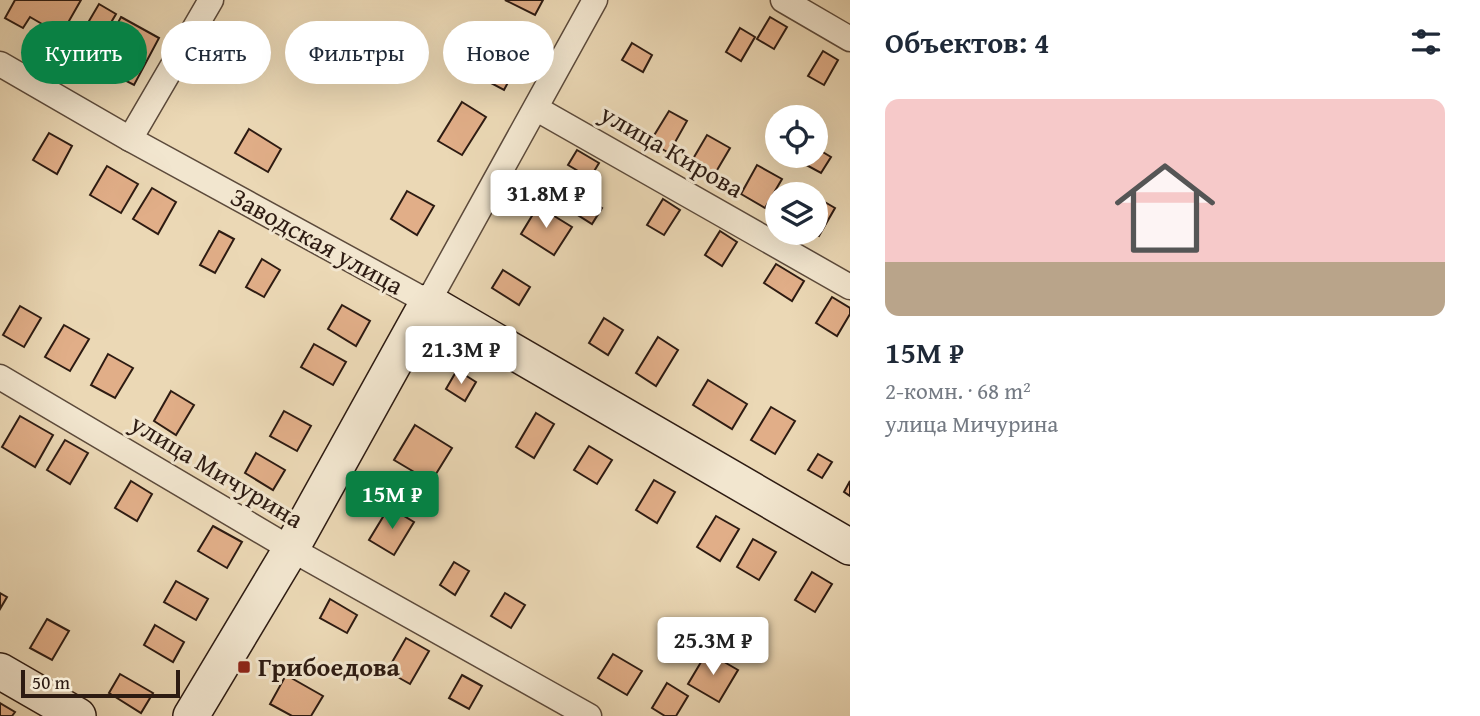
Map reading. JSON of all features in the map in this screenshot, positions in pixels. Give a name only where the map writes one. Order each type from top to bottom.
[{"type":"street","points":[[130,139],[211,0]]},
{"type":"street","points":[[191,716],[291,549],[595,0]]},
{"type":"street","points":[[783,0],[850,39]]},
{"type":"street","name":"Заводская улица","points":[[0,64],[130,139],[428,302],[850,547]]},
{"type":"street","name":"улица Кирова","points":[[537,108],[850,287]]},
{"type":"street","name":"улица Мичурина","points":[[0,377],[291,549],[589,716]]},
{"type":"street","points":[[0,671],[78,716]]},
{"type":"building","points":[[15,0],[81,0],[69,21],[37,21],[30,17],[27,21],[21,21],[21,27],[5,18]]},
{"type":"building","points":[[505,0],[543,0],[535,15]]},
{"type":"building","points":[[99,4],[116,14],[112,21],[89,21]]},
{"type":"building","points":[[770,17],[787,27],[774,49],[757,39]]},
{"type":"building","points":[[740,28],[755,37],[741,61],[726,52]]},
{"type":"building","points":[[147,31],[159,38],[147,61]]},
{"type":"building","points":[[632,43],[652,55],[643,72],[622,60]]},
{"type":"building","points":[[823,51],[838,60],[824,85],[808,76]]},
{"type":"building","points":[[493,84],[507,84],[504,90]]},
{"type":"building","points":[[462,102],[486,117],[462,155],[438,141]]},
{"type":"building","points":[[669,111],[687,121],[669,153],[650,142]]},
{"type":"building","points":[[249,129],[281,149],[268,172],[235,153]]},
{"type":"building","points":[[49,133],[72,146],[57,174],[33,160]]},
{"type":"building","points":[[707,135],[730,148],[713,177],[690,164]]},
{"type":"building","points":[[577,150],[599,163],[590,178],[568,165]]},
{"type":"building","points":[[757,165],[782,179],[780,182],[765,182],[765,208],[741,194]]},
{"type":"building","points":[[107,166],[138,184],[121,213],[90,195]]},
{"type":"building","points":[[812,168],[824,168],[821,173]]},
{"type":"building","points":[[556,180],[602,208],[592,224],[546,195]]},
{"type":"building","points":[[152,188],[176,202],[158,234],[133,219]]},
{"type":"building","points":[[407,191],[434,206],[417,235],[391,219]]},
{"type":"building","points":[[663,199],[680,210],[664,235],[647,225]]},
{"type":"building","points":[[828,204],[835,208],[828,220]]},
{"type":"building","points":[[538,206],[572,227],[554,255],[521,234]]},
{"type":"building","points":[[219,231],[234,239],[215,273],[200,265]]},
{"type":"building","points":[[720,231],[737,242],[722,266],[705,255]]},
{"type":"building","points":[[262,259],[280,270],[264,297],[246,287]]},
{"type":"building","points":[[776,264],[804,281],[792,301],[764,283]]},
{"type":"building","points":[[503,270],[530,287],[519,305],[492,288]]},
{"type":"building","points":[[832,297],[850,308],[850,314],[837,336],[816,323]]},
{"type":"building","points":[[342,305],[370,321],[356,346],[328,329]]},
{"type":"building","points":[[20,306],[41,318],[24,347],[3,335]]},
{"type":"building","points":[[604,318],[623,330],[608,355],[589,343]]},
{"type":"building","points":[[64,325],[89,339],[70,371],[45,357]]},
{"type":"building","points":[[658,337],[678,350],[656,386],[636,373]]},
{"type":"building","points":[[314,344],[346,362],[333,385],[301,367]]},
{"type":"building","points":[[108,354],[133,368],[115,398],[91,385]]},
{"type":"building","points":[[457,370],[476,382],[465,401],[446,389]]},
{"type":"building","points":[[708,380],[747,404],[732,429],[693,405]]},
{"type":"building","points":[[171,391],[194,405],[176,435],[154,421]]},
{"type":"building","points":[[771,407],[795,421],[775,454],[751,440]]},
{"type":"building","points":[[284,411],[311,426],[297,451],[270,436]]},
{"type":"building","points":[[536,413],[554,424],[534,458],[516,447]]},
{"type":"building","points":[[20,416],[53,435],[35,467],[2,447]]},
{"type":"building","points":[[415,425],[452,448],[431,482],[394,460]]},
{"type":"building","points":[[65,440],[88,453],[70,484],[47,470]]},
{"type":"building","points":[[589,446],[612,460],[597,484],[574,470]]},
{"type":"building","points":[[256,453],[285,470],[273,490],[245,473]]},
{"type":"building","points":[[818,454],[832,462],[822,478],[808,470]]},
{"type":"building","points":[[654,480],[675,492],[657,523],[636,510]]},
{"type":"building","points":[[131,481],[152,494],[137,521],[115,508]]},
{"type":"building","points":[[850,481],[850,496],[844,492]]},
{"type":"building","points":[[389,507],[414,522],[394,555],[369,540]]},
{"type":"building","points":[[716,516],[739,529],[720,561],[697,547]]},
{"type":"building","points":[[213,526],[242,542],[227,568],[198,551]]},
{"type":"building","points":[[753,539],[776,552],[759,580],[737,567]]},
{"type":"building","points":[[454,562],[469,571],[455,595],[440,585]]},
{"type":"building","points":[[812,572],[832,584],[815,612],[795,600]]},
{"type":"building","points":[[176,581],[208,599],[196,620],[164,602]]},
{"type":"building","points":[[0,593],[7,597],[0,609]]},
{"type":"building","points":[[505,593],[525,605],[511,628],[491,616]]},
{"type":"building","points":[[330,599],[357,615],[347,633],[320,618]]},
{"type":"building","points":[[47,619],[69,631],[52,660],[30,648]]},
{"type":"building","points":[[155,625],[184,642],[173,662],[144,645]]},
{"type":"building","points":[[406,638],[429,651],[410,684],[387,671]]},
{"type":"building","points":[[707,652],[738,670],[719,702],[688,684]]},
{"type":"building","points":[[613,654],[642,671],[627,695],[598,678]]},
{"type":"building","points":[[120,674],[153,693],[141,713],[109,693]]},
{"type":"building","points":[[286,675],[323,696],[311,716],[292,716],[270,704]]},
{"type":"building","points":[[462,675],[482,686],[469,709],[449,698]]},
{"type":"building","points":[[667,683],[688,696],[676,716],[665,716],[652,708]]},
{"type":"building","points":[[0,703],[15,712],[12,716],[0,716]]},
{"type":"place","name":"Грибоедова","points":[[244,667]]}]
